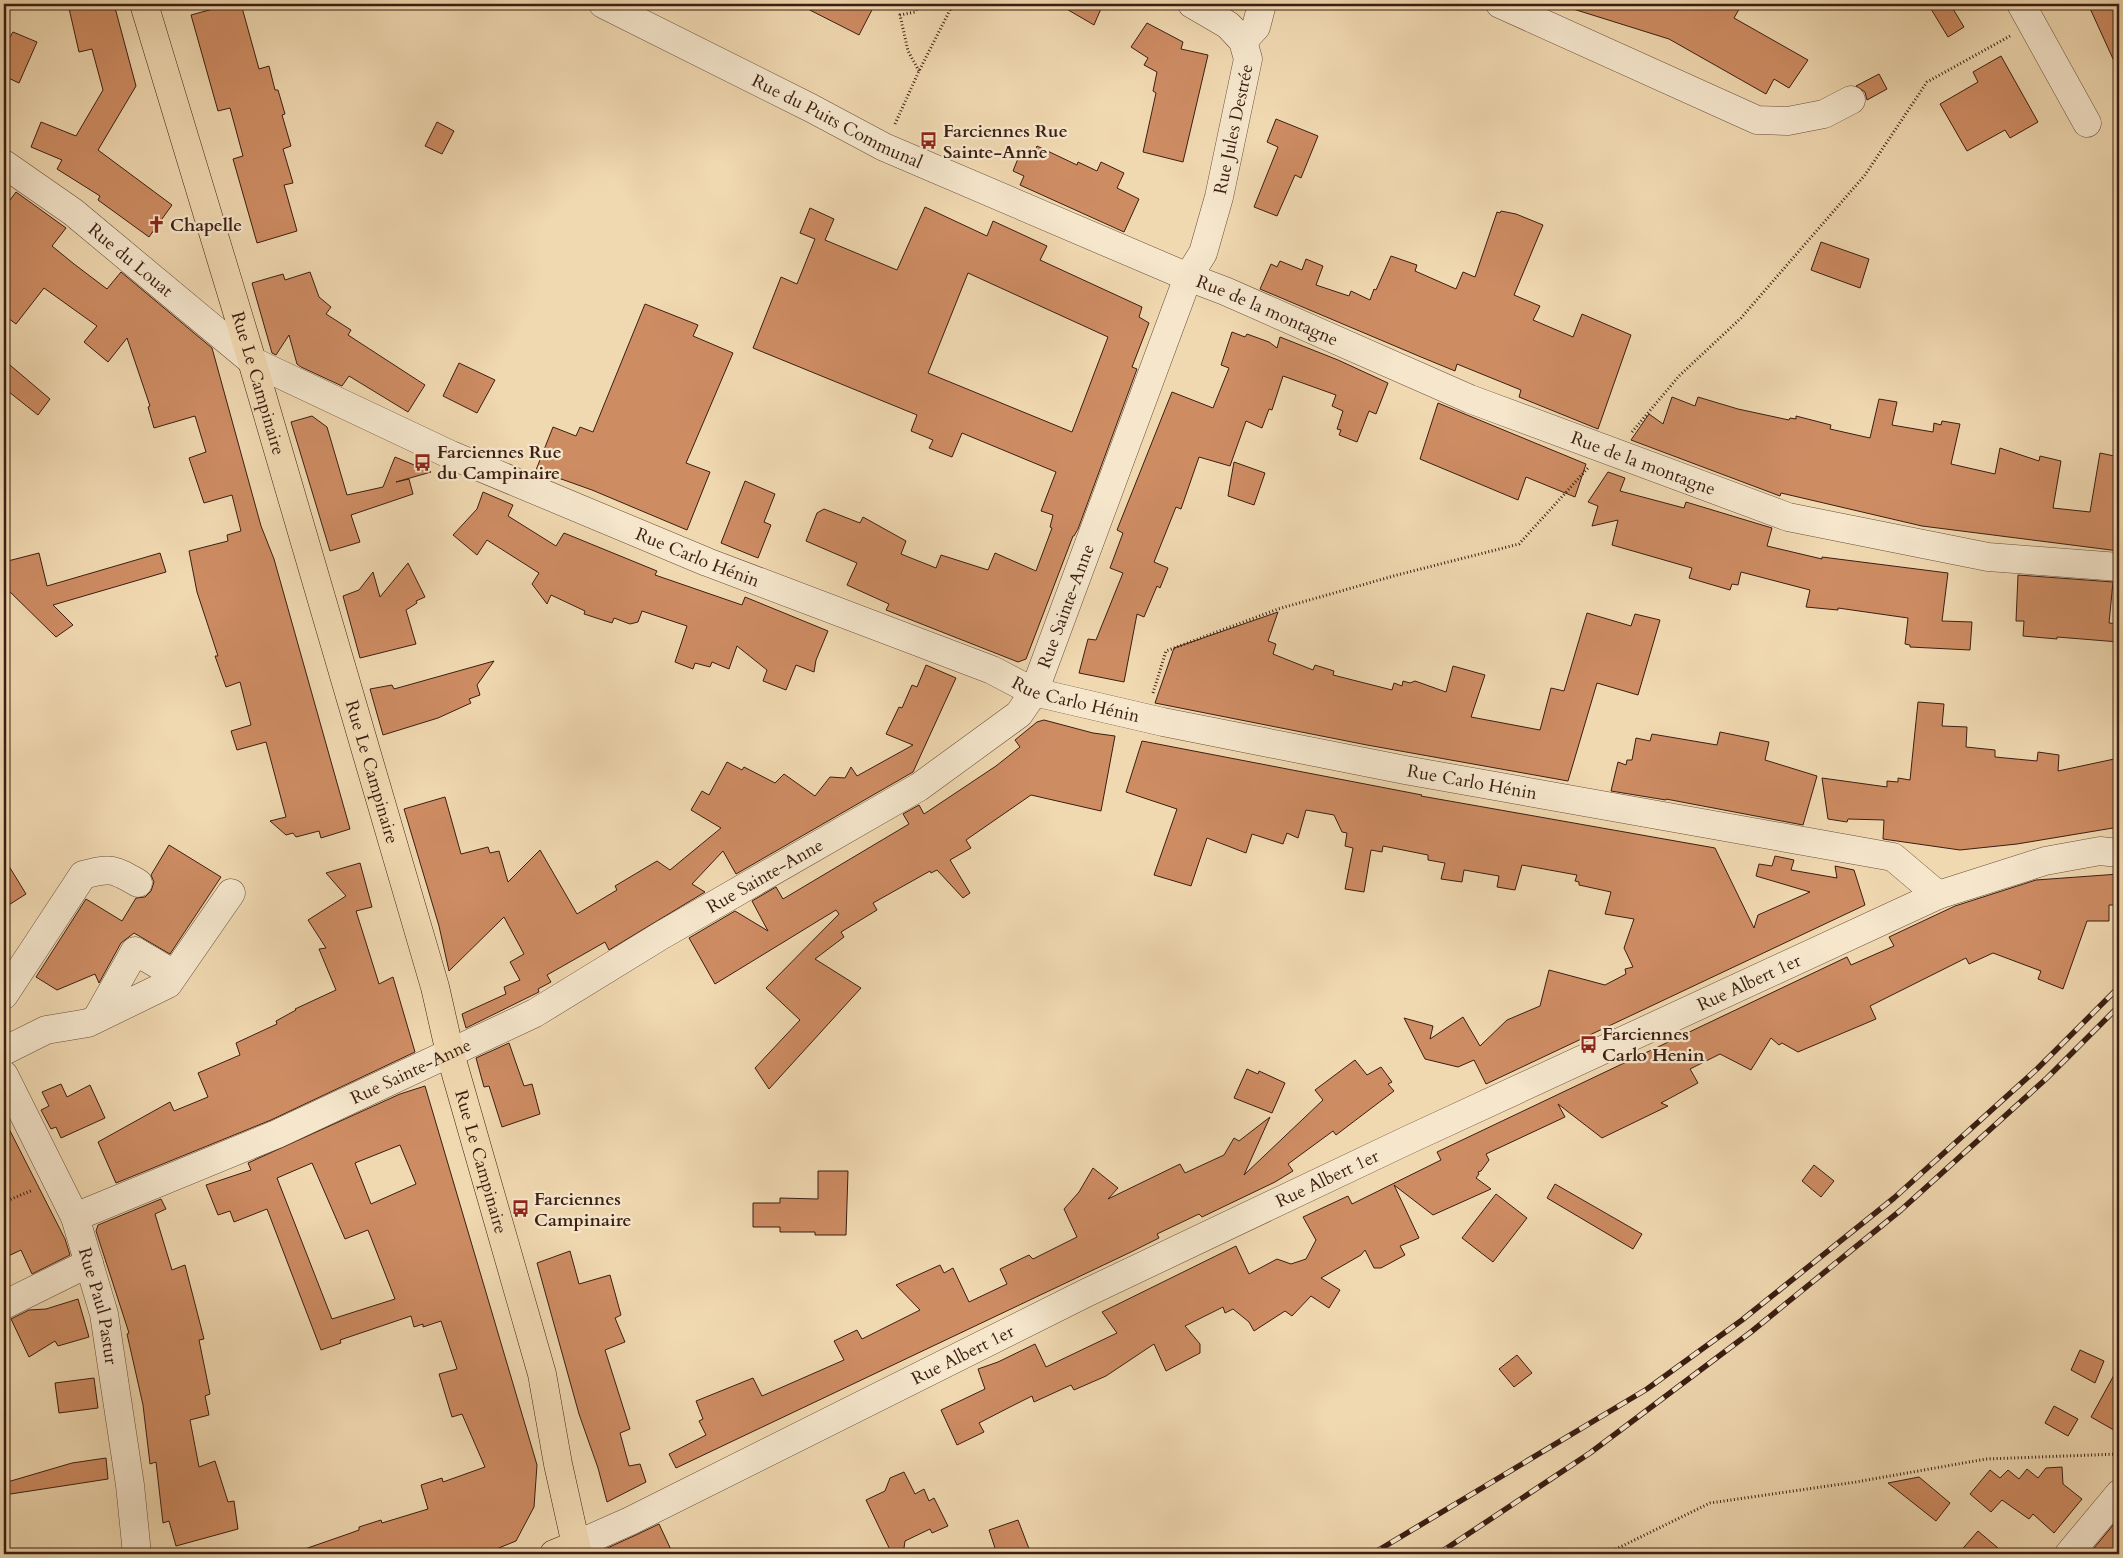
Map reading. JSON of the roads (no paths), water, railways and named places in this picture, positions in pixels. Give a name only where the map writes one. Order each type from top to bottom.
[{"type":"main road","name":"Rue Le Campinaire","points":[[144,4],[252,361],[435,987],[450,1054],[542,1374],[558,1464],[569,1551]]},
{"type":"street","name":"Rue du Puits Communal","points":[[602,4],[811,108],[884,147],[1188,277]]},
{"type":"street","name":"Rue Jules Destrée","points":[[1188,277],[1203,253],[1219,197],[1248,59],[1243,41],[1228,25],[1192,4]]},
{"type":"street","points":[[1243,41],[1256,27],[1262,4]]},
{"type":"street","points":[[1500,4],[1756,120],[1788,121],[1824,114],[1851,100]]},
{"type":"street","points":[[2026,13],[2087,123]]},
{"type":"street","name":"Rue du Louat","points":[[4,164],[73,212],[252,361]]},
{"type":"street","name":"Rue de la montagne","points":[[1188,277],[1226,291],[1470,399],[1788,517],[1988,557],[2119,566]]},
{"type":"street","name":"Rue Sainte-Anne","points":[[75,1217],[277,1134],[450,1054],[535,1012],[662,935],[919,787],[1019,714],[1034,692],[1188,277]]},
{"type":"street","name":"Rue Carlo Hénin","points":[[252,361],[469,462],[707,562],[992,670],[1034,692],[1145,718],[1405,770],[1893,857],[1938,895]]},
{"type":"street","name":"Rue Albert 1er","points":[[569,1551],[1095,1289],[1417,1136],[1938,895],[2045,861],[2100,851],[2119,853]]},
{"type":"street","points":[[4,995],[83,875],[103,869],[119,872],[138,883]]},
{"type":"street","points":[[4,1051],[46,1030],[88,1023],[168,984],[232,893]]},
{"type":"street","points":[[97,1018],[135,951],[174,974]]},
{"type":"street","name":"Rue Paul Pastur","points":[[4,1075],[75,1217],[104,1314],[130,1486],[136,1554]]},
{"type":"street","points":[[4,1305],[89,1263]]},
{"type":"street","points":[[2068,1554],[2119,1494]]},
{"type":"railway","points":[[1372,1554],[1647,1389],[1742,1320],[1894,1198],[2037,1069],[2119,987]]},
{"type":"railway","points":[[1438,1554],[1590,1453],[1751,1332],[1901,1210],[2047,1078],[2119,1006]]},
{"type":"place","name":"Farciennes Rue Sainte-Anne","points":[[929,141]]},
{"type":"place","name":"Chapelle","points":[[156,225]]},
{"type":"place","name":"Farciennes Rue du Campinaire","points":[[423,462]]},
{"type":"place","name":"Farciennes Carlo Henin","points":[[1588,1044]]},
{"type":"place","name":"Farciennes Campinaire","points":[[520,1209]]}]
